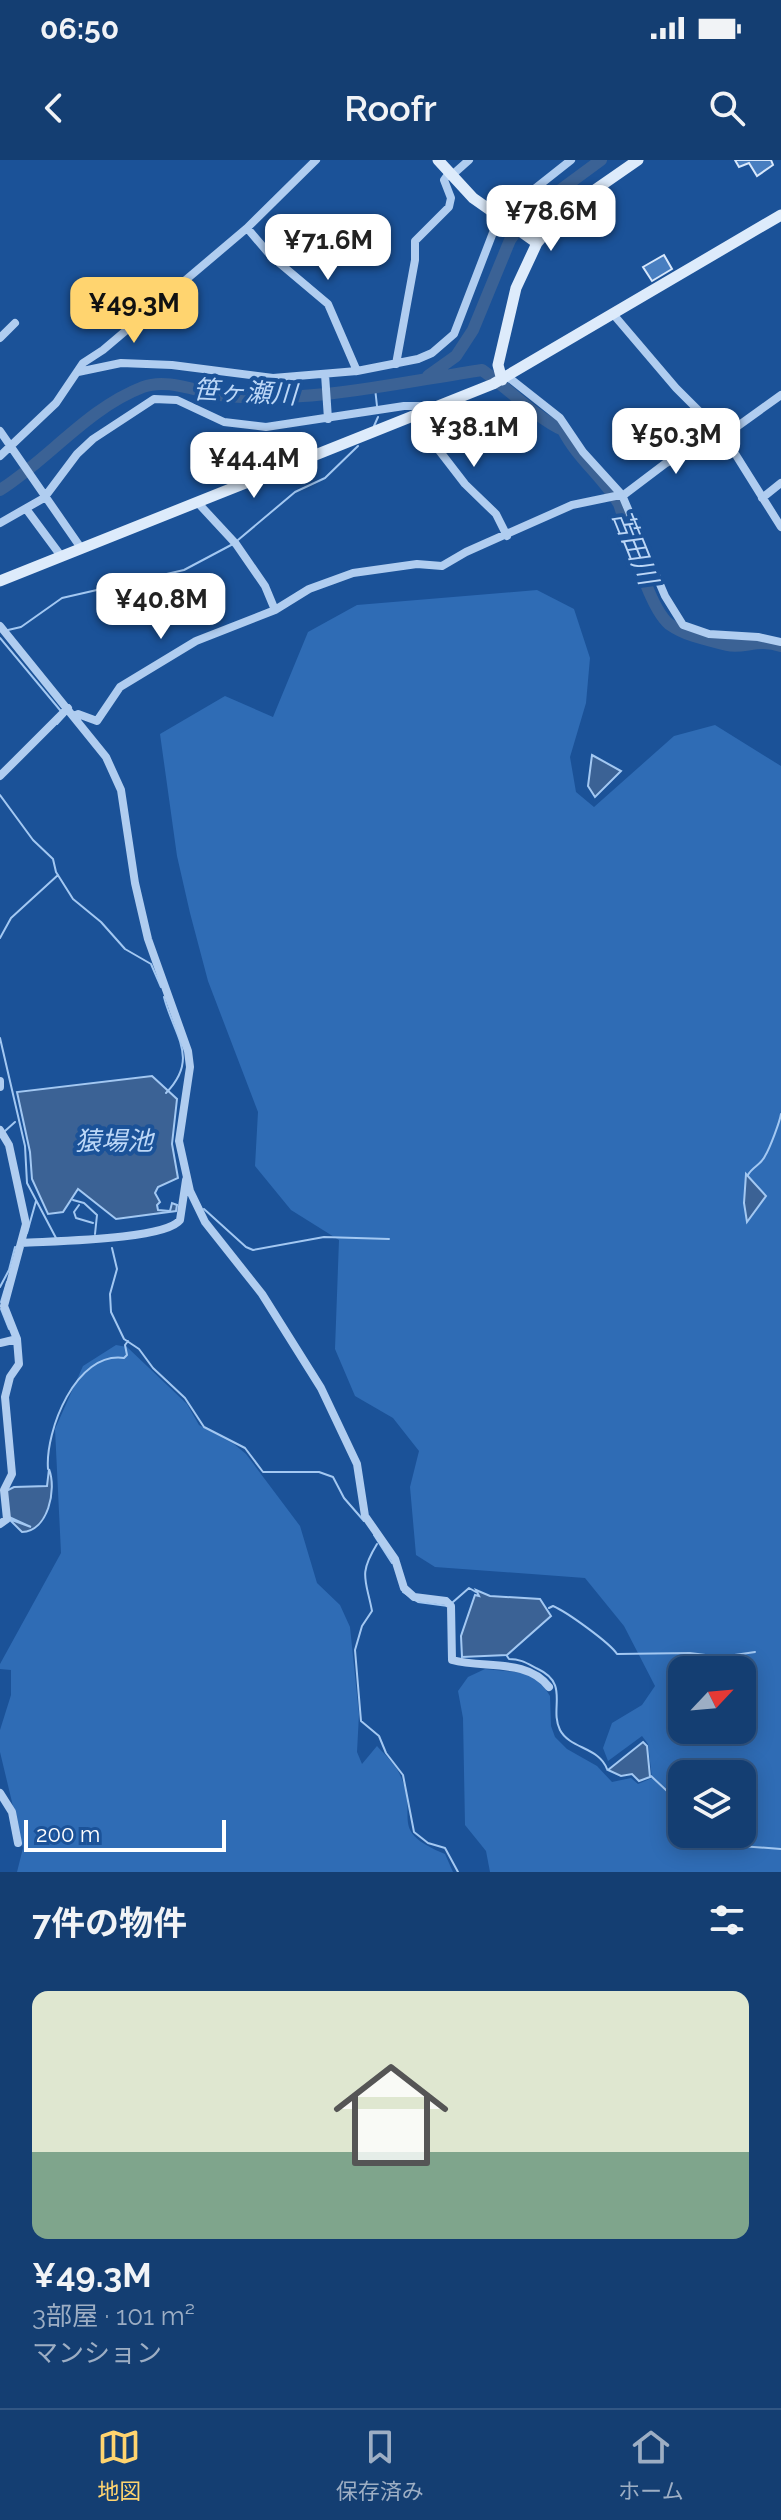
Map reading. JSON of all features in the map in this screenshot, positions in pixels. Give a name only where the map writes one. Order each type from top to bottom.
[{"type":"street","points":[[0,456],[13,448],[56,403],[83,363],[103,350],[247,228],[316,160]]},
{"type":"street","points":[[438,160],[473,198],[534,241]]},
{"type":"street","points":[[396,364],[415,260],[415,241],[449,207],[451,198],[444,180],[469,160]]},
{"type":"street","points":[[78,372],[121,363],[172,365],[273,378],[325,376],[396,364],[432,353],[454,334],[500,218],[571,160]]},
{"type":"street","points":[[638,160],[563,212],[534,241],[516,288],[498,365],[501,380],[560,418],[583,452],[620,496],[659,583],[683,625],[709,634],[758,637],[781,642]]},
{"type":"street","points":[[0,581],[501,380],[780,218]]},
{"type":"street","points":[[247,228],[271,256],[328,304],[357,371]]},
{"type":"street","points":[[613,314],[676,388],[724,436],[781,527]]},
{"type":"street","points":[[0,338],[15,323]]},
{"type":"street","points":[[325,376],[328,419]]},
{"type":"street","points":[[0,776],[67,713],[97,721],[120,687],[165,657],[215,632],[275,610],[309,589],[353,573],[404,565],[442,566],[466,552],[572,505],[620,496],[675,458],[724,436],[781,395]]},
{"type":"street","points":[[0,523],[44,498],[77,454],[93,439],[154,399],[177,400],[224,422],[246,426],[281,426],[404,406],[425,406],[424,413],[438,449],[465,484],[496,514],[507,536]]},
{"type":"street","points":[[1,433],[81,548]]},
{"type":"street","points":[[762,498],[780,485]]},
{"type":"street","points":[[198,503],[235,543],[265,586],[275,610]]},
{"type":"street","points":[[27,510],[61,556]]},
{"type":"street","points":[[3,630],[67,713],[106,757],[119,782],[135,883],[148,939],[188,1051],[190,1067],[179,1129],[180,1157],[186,1180],[205,1222],[262,1294],[321,1388],[357,1464],[365,1516],[395,1559],[404,1588],[421,1600],[449,1604],[452,1660],[534,1672],[549,1687]]},
{"type":"street","points":[[0,1130],[9,1145],[24,1204],[23,1239],[4,1306],[17,1339],[19,1364],[10,1377],[5,1397],[12,1474],[4,1490],[7,1519],[0,1524]]},
{"type":"street","points":[[23,1239],[96,1239],[172,1228],[180,1220],[186,1180]]},
{"type":"street","points":[[0,1343],[17,1339]]},
{"type":"street","points":[[0,1793],[12,1812],[18,1843]]},
{"type":"shaded area","points":[[537,590],[574,609],[590,658],[586,703],[570,757],[576,792],[594,807],[674,736],[715,725],[781,766],[781,1872],[490,1872],[486,1851],[465,1825],[463,1718],[458,1691],[468,1677],[485,1669],[524,1673],[539,1679],[550,1696],[551,1726],[555,1737],[567,1749],[597,1766],[612,1782],[631,1778],[638,1784],[652,1778],[648,1744],[642,1736],[608,1761],[603,1748],[612,1723],[642,1705],[655,1686],[624,1626],[585,1578],[435,1567],[416,1555],[410,1487],[419,1451],[393,1418],[355,1396],[335,1349],[339,1240],[291,1210],[255,1166],[258,1112],[208,981],[190,913],[177,856],[160,734],[225,696],[273,717],[308,632],[357,605]]},
{"type":"shaded area","points":[[116,1345],[127,1347],[187,1404],[199,1425],[246,1454],[300,1526],[317,1583],[340,1605],[350,1627],[359,1714],[357,1752],[362,1764],[377,1746],[399,1773],[406,1791],[410,1830],[427,1846],[445,1854],[453,1872],[17,1872],[23,1848],[0,1752],[0,1730],[11,1695],[11,1670],[0,1669],[0,1664],[61,1553],[55,1429],[83,1366]]},
{"type":"water","points":[[592,755],[621,771],[595,797],[588,786]]},
{"type":"water","name":"猿場池","points":[[152,1076],[177,1099],[172,1144],[178,1178],[158,1187],[155,1193],[160,1202],[158,1210],[170,1211],[172,1203],[177,1205],[176,1211],[116,1219],[78,1189],[63,1212],[48,1214],[32,1179],[30,1152],[17,1092]]},
{"type":"water","points":[[746,1174],[766,1196],[747,1222],[744,1203]]},
{"type":"water","points":[[49,1469],[52,1488],[48,1508],[38,1525],[22,1532],[9,1519],[31,1527],[9,1517],[6,1491],[14,1487],[47,1486]]},
{"type":"water","points":[[476,1590],[490,1596],[540,1599],[551,1616],[507,1655],[462,1657],[461,1636],[475,1595],[479,1596]]},
{"type":"water","points":[[643,1742],[647,1746],[650,1777],[639,1781],[632,1774],[621,1776],[608,1770]]},
{"type":"building","points":[[735,160],[771,160],[773,165],[757,176],[749,163],[739,167]]},
{"type":"building","points":[[664,255],[672,269],[652,281],[643,267]]},
{"type":"waterway","name":"笹ヶ瀬川","points":[[428,376],[456,356],[473,330],[510,240],[529,213],[601,160]]},
{"type":"waterway","name":"苫田川","points":[[0,490],[104,408],[123,396],[153,384],[227,396],[291,397],[482,370],[563,430],[575,450],[613,494],[647,586],[661,615],[669,624],[690,635],[727,645],[765,643],[781,646]]},
{"type":"waterway","points":[[375,388],[377,406]]},
{"type":"waterway","points":[[374,426],[378,417]]},
{"type":"waterway","points":[[238,540],[295,492],[325,478],[358,446]]},
{"type":"waterway","points":[[8,630],[21,627],[62,598],[184,570],[233,544]]},
{"type":"waterway","points":[[0,638],[60,710]]},
{"type":"waterway","points":[[57,724],[65,715]]},
{"type":"waterway","points":[[0,795],[33,840],[53,859],[56,872],[73,899],[101,922],[125,949],[151,964],[161,987]]},
{"type":"waterway","points":[[0,938],[11,918],[58,875]]},
{"type":"waterway","points":[[164,997],[182,1046],[183,1058],[176,1080],[166,1093]]},
{"type":"waterway","points":[[0,1038],[25,1146],[27,1183],[56,1238]]},
{"type":"waterway","points":[[748,1175],[767,1152],[781,1114]]},
{"type":"waterway","points":[[5,1131],[15,1122]]},
{"type":"waterway","points":[[73,1200],[84,1203],[97,1215],[95,1234]]},
{"type":"waterway","points":[[27,1233],[36,1201]]},
{"type":"waterway","points":[[79,1205],[74,1212],[76,1218],[93,1223]]},
{"type":"waterway","points":[[204,1209],[253,1250],[324,1237],[389,1239]]},
{"type":"waterway","points":[[0,1287],[9,1270],[15,1247]]},
{"type":"waterway","points":[[112,1248],[117,1269],[110,1294],[111,1312],[124,1339],[139,1349],[153,1368],[185,1398],[204,1427],[245,1448],[263,1472],[319,1472],[333,1477],[344,1498],[364,1521]]},
{"type":"waterway","points":[[1,1302],[7,1282]]},
{"type":"waterway","points":[[1,1309],[9,1329]]},
{"type":"waterway","points":[[48,1469],[52,1435],[67,1397],[91,1367],[107,1359],[124,1358],[128,1341]]},
{"type":"waterway","points":[[374,1535],[392,1563]]},
{"type":"waterway","points":[[377,1544],[365,1570],[372,1611],[362,1626],[355,1650],[361,1721],[379,1736],[386,1753],[403,1775],[414,1832],[428,1843],[445,1848],[458,1872]]},
{"type":"waterway","points":[[453,1602],[469,1588],[476,1592]]},
{"type":"waterway","points":[[403,1592],[418,1602],[448,1606]]},
{"type":"waterway","points":[[549,1608],[553,1606],[578,1621],[617,1654],[690,1653],[721,1657],[755,1652]]},
{"type":"waterway","points":[[507,1656],[548,1675],[556,1689],[560,1730],[570,1741],[598,1756],[607,1769]]},
{"type":"waterway","points":[[651,1776],[668,1792]]},
{"type":"waterway","points":[[756,1847],[781,1849]]}]
